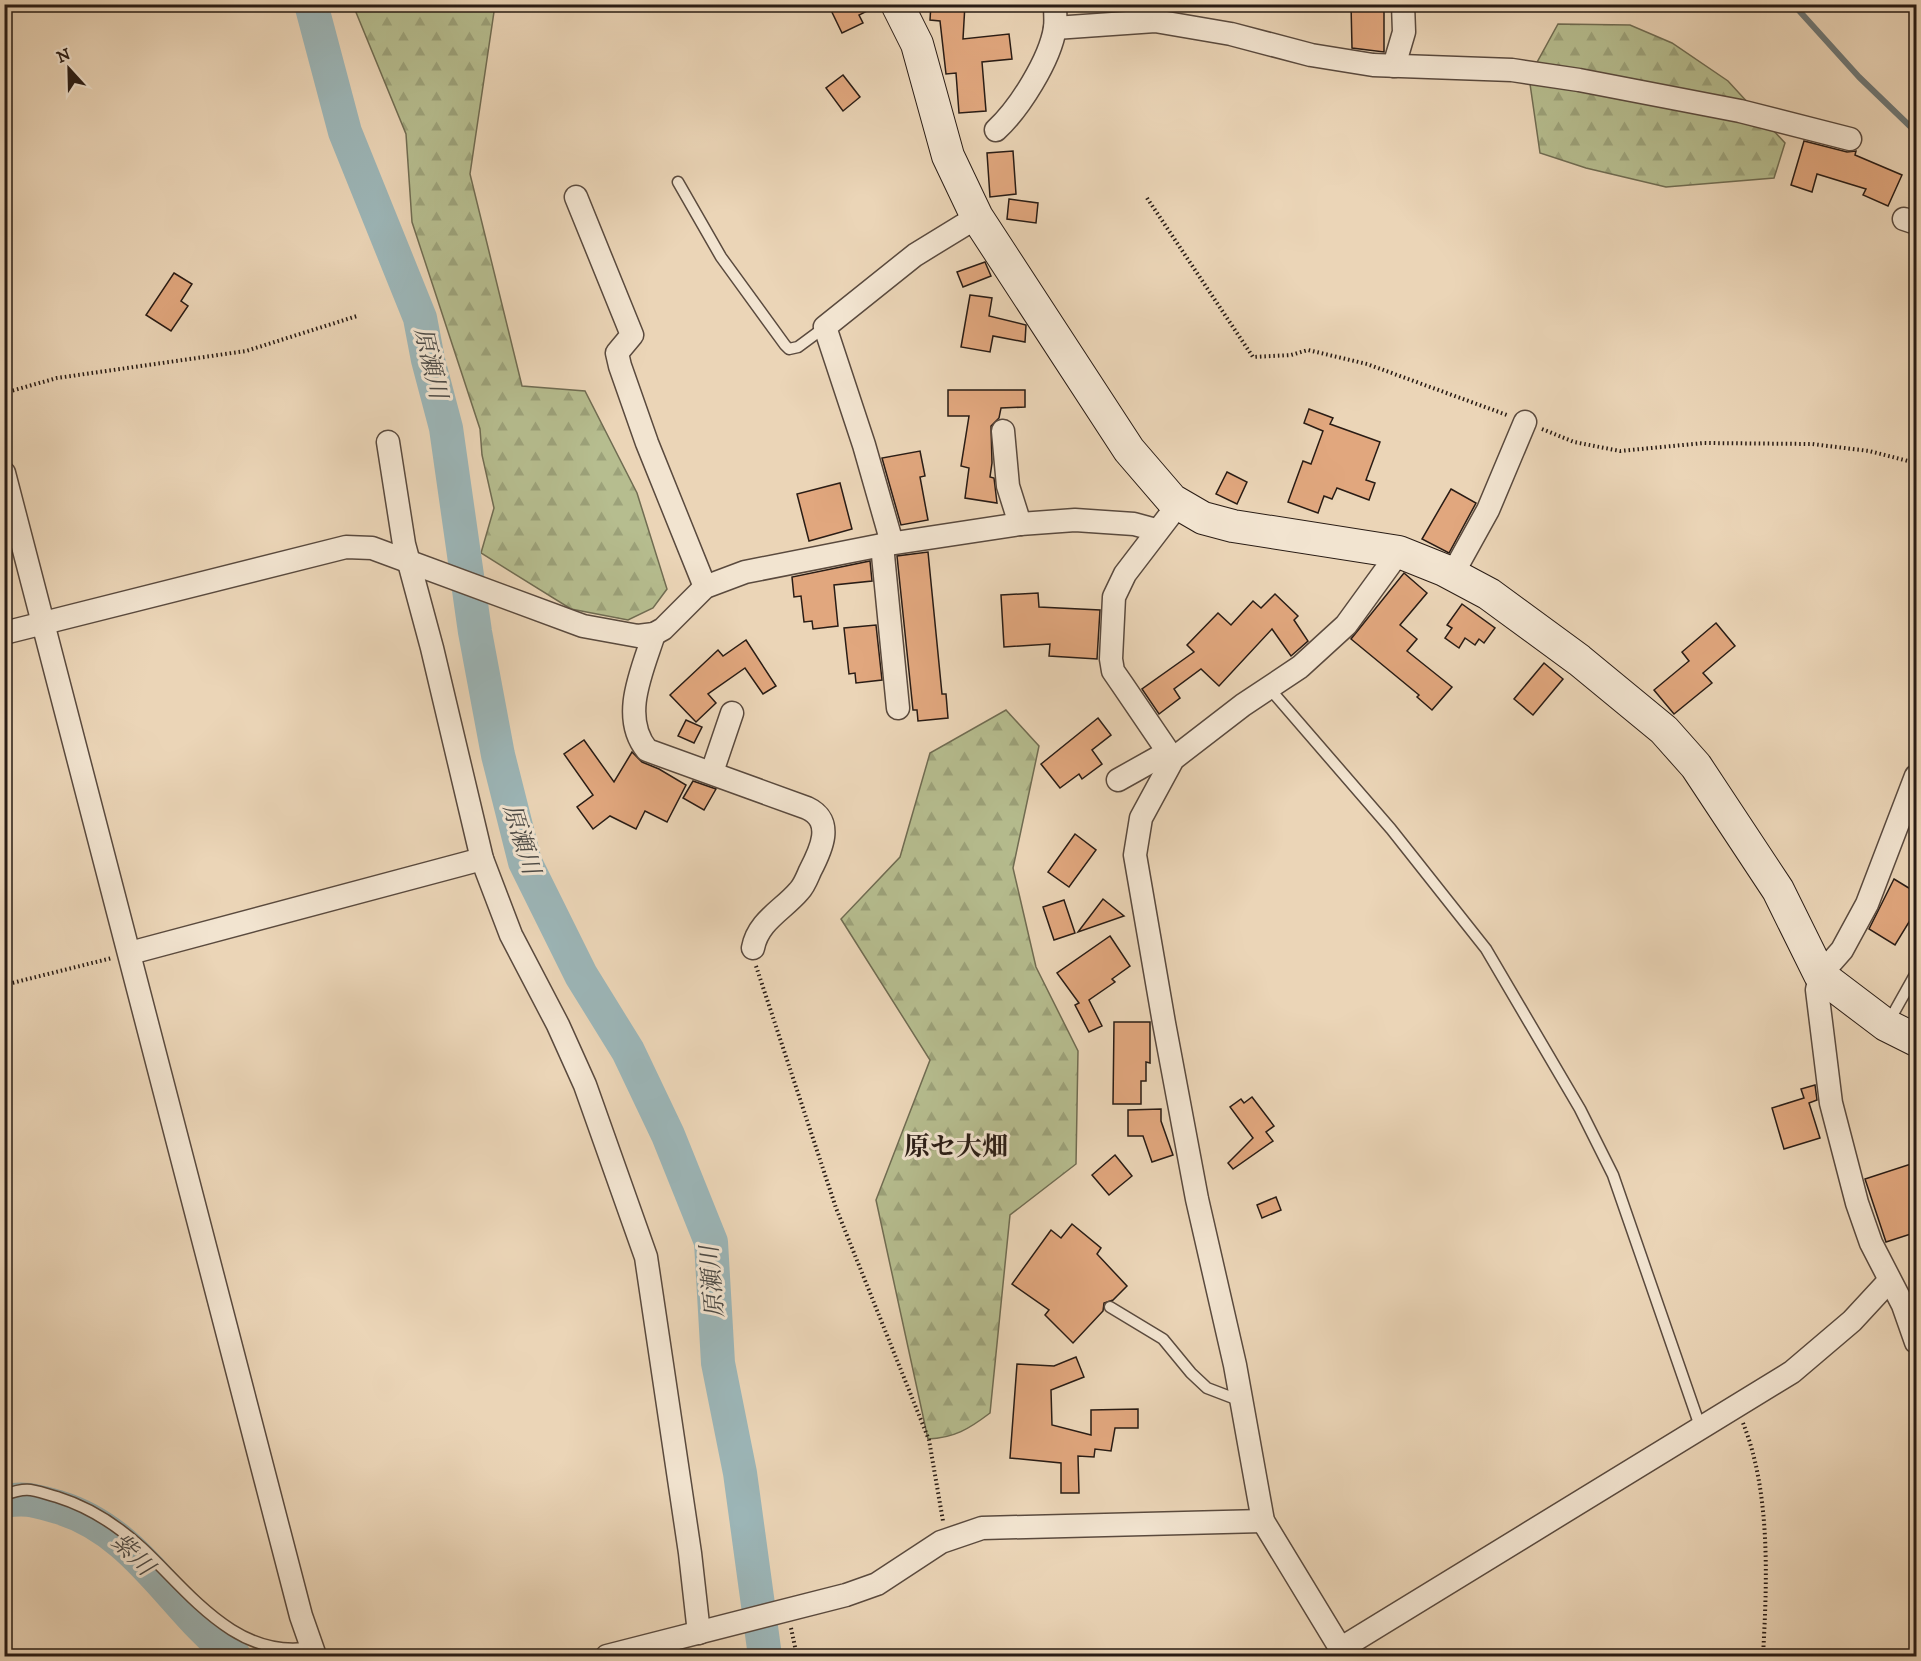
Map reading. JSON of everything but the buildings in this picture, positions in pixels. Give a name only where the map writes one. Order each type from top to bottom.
[{"type":"street","points":[[897,4],[917,44],[948,156],[977,217],[1129,450],[1177,506],[1203,518],[1233,526],[1399,552],[1452,574],[1489,594],[1571,654],[1664,730],[1696,766],[1765,870],[1820,975],[1886,1025],[1917,1040]]},
{"type":"street","points":[[996,130],[1011,116],[1046,56],[1055,28],[1055,4]]},
{"type":"street","points":[[1395,66],[1404,32],[1403,4]]},
{"type":"street","points":[[1055,28],[1155,21],[1231,34],[1311,56],[1395,66],[1512,70],[1579,80],[1740,111],[1850,139]]},
{"type":"street","points":[[576,197],[632,335],[617,353],[620,366],[647,443],[705,587]]},
{"type":"street","points":[[898,708],[887,544],[864,445],[825,327],[915,255],[977,217]]},
{"type":"street","points":[[1452,574],[1488,510],[1525,422]]},
{"type":"street","points":[[1003,431],[1008,486],[1020,524]]},
{"type":"street","points":[[388,442],[404,544],[411,564],[482,859],[511,935],[558,1025],[585,1085],[646,1257],[703,1632]]},
{"type":"street","points":[[4,473],[301,1617],[314,1652]]},
{"type":"street","points":[[1170,755],[1118,678],[1111,660],[1114,597],[1125,574],[1156,530],[1177,506]]},
{"type":"street","points":[[753,948],[762,926],[800,891],[819,854],[824,837],[824,825],[817,812],[647,750],[636,737],[633,719],[635,699],[654,634],[705,587],[745,572],[887,544],[1020,524],[1075,520],[1134,524],[1156,530]]},
{"type":"street","points":[[4,633],[346,547],[372,548],[583,626],[619,634],[654,634]]},
{"type":"street","points":[[1118,780],[1170,755],[1300,667],[1346,625],[1399,552]]},
{"type":"street","points":[[712,772],[732,713]]},
{"type":"street","points":[[1170,755],[1141,818],[1135,855],[1197,1199],[1241,1401],[1263,1521],[1342,1653],[1486,1557],[1792,1372],[1825,1346],[1889,1281]]},
{"type":"street","points":[[1917,776],[1867,904],[1842,950],[1820,975],[1817,1009],[1831,1103],[1857,1203],[1871,1243],[1903,1305],[1917,1342]]},
{"type":"street","points":[[130,953],[482,859]]},
{"type":"street","points":[[607,1656],[789,1611],[877,1584],[946,1539],[982,1528],[1263,1521]]},
{"type":"lane","points":[[678,182],[721,257],[789,349],[798,347],[825,327]]},
{"type":"lane","points":[[1269,688],[1391,829],[1486,949],[1580,1109],[1613,1174],[1701,1429]]},
{"type":"lane","points":[[1886,1025],[1917,973]]},
{"type":"lane","points":[[1110,1307],[1163,1339],[1191,1373],[1207,1388],[1241,1401]]},
{"type":"lane","points":[[4,1495],[25,1488],[73,1502],[105,1518],[142,1548],[199,1608],[234,1636],[254,1648],[275,1653],[314,1652]]},
{"type":"path","points":[[1147,198],[1254,357],[1308,350],[1367,364],[1574,442],[1620,451],[1704,443],[1812,444],[1869,452],[1917,463]]},
{"type":"path","points":[[4,393],[57,378],[246,351],[357,316]]},
{"type":"path","points":[[753,948],[754,961],[763,991],[836,1208],[929,1440],[946,1539]]},
{"type":"path","points":[[4,985],[130,953]]},
{"type":"path","points":[[1736,1407],[1747,1434],[1760,1488],[1766,1594],[1763,1656]]},
{"type":"path","points":[[789,1611],[789,1622],[797,1656]]},
{"type":"green space","points":[[353,5],[495,5],[470,174],[522,386],[585,391],[637,493],[667,589],[653,608],[628,620],[571,609],[481,553],[494,508],[482,455],[480,429],[412,222],[406,134]]},
{"type":"green space","points":[[1558,24],[1630,25],[1672,43],[1728,81],[1785,143],[1774,178],[1666,187],[1586,168],[1540,153],[1529,77]]},
{"type":"green space","points":[[1006,710],[1039,746],[1013,868],[1036,967],[1078,1051],[1076,1164],[1010,1215],[990,1413],[961,1432],[928,1439],[876,1200],[930,1060],[841,919],[900,857],[930,753]]},
{"type":"waterway","name":"原瀬川","points":[[311,4],[345,132],[420,318],[428,360],[446,428],[475,632],[498,755],[525,862],[581,975],[628,1051],[668,1135],[711,1242],[718,1363],[740,1473],[765,1656]]},
{"type":"waterway","points":[[1793,4],[1859,77],[1916,132]]},
{"type":"waterway","name":"紫川","points":[[4,1501],[37,1501],[58,1507],[86,1518],[111,1534],[153,1572],[212,1637],[234,1656]]},
{"type":"district","name":"原セ大畑","points":[[956,1146]]}]
